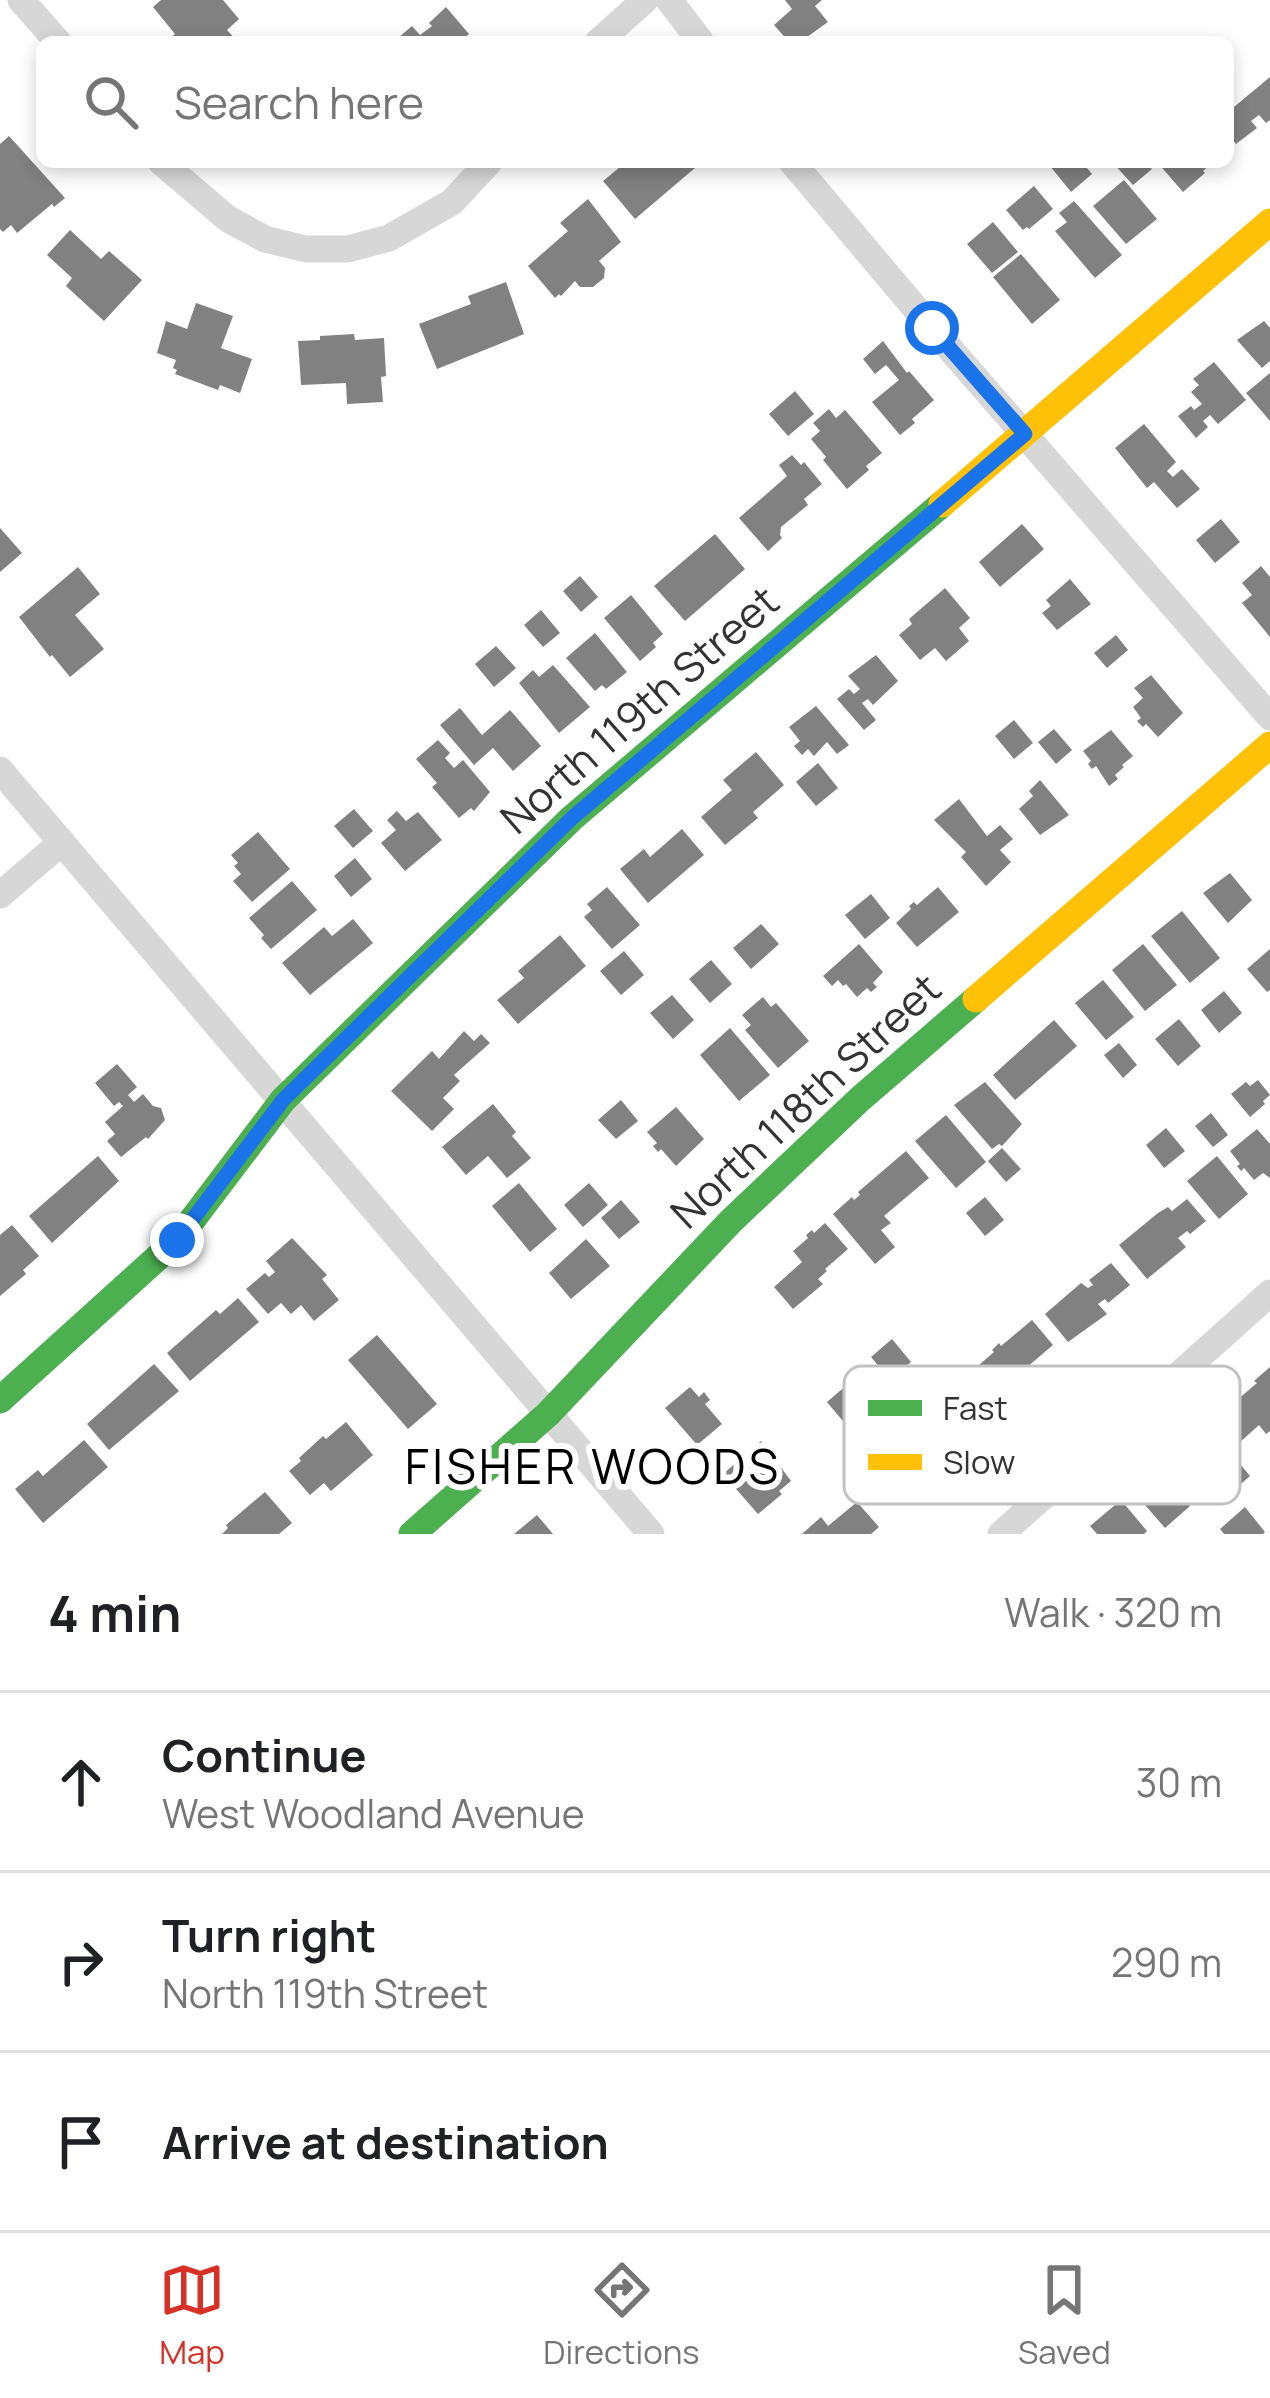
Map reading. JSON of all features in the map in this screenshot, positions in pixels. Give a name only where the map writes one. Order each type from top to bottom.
[{"type":"street","points":[[21,0],[53,36]]},
{"type":"street","points":[[605,36],[645,0]]},
{"type":"street","points":[[669,0],[696,36]]},
{"type":"street","points":[[168,168],[227,219],[265,238],[306,249],[347,249],[389,238],[452,202],[483,168]]},
{"type":"street","points":[[797,168],[1270,717]]},
{"type":"street","name":"North 119th Street","points":[[0,1400],[177,1240],[283,1100],[572,818],[1270,222]]},
{"type":"street","name":"North 118th Street","points":[[412,1534],[548,1414],[731,1220],[860,1099],[1270,745]]},
{"type":"street","points":[[0,770],[651,1534]]},
{"type":"street","points":[[0,895],[62,842]]},
{"type":"street","points":[[1189,1366],[1270,1293]]},
{"type":"street","points":[[1001,1534],[1034,1504]]},
{"type":"building","points":[[161,0],[223,0],[239,19],[227,30],[232,36],[172,36],[153,7]]},
{"type":"building","points":[[785,0],[822,0],[815,6],[828,22],[808,36],[784,36],[774,25],[792,9]]},
{"type":"building","points":[[446,7],[469,34],[400,36],[412,26],[420,35],[432,26],[429,23]]},
{"type":"building","points":[[1270,77],[1270,120],[1266,123],[1259,115],[1251,121],[1257,128],[1236,144],[1234,107]]},
{"type":"building","points":[[9,136],[65,198],[17,233],[11,225],[3,232],[0,229],[0,144]]},
{"type":"building","points":[[619,168],[695,168],[635,219],[603,181]]},
{"type":"building","points":[[1052,168],[1087,168],[1092,174],[1071,192]]},
{"type":"building","points":[[1117,168],[1152,169],[1133,185]]},
{"type":"building","points":[[1162,168],[1206,168],[1205,173],[1183,192]]},
{"type":"building","points":[[1124,180],[1157,219],[1126,244],[1093,206]]},
{"type":"building","points":[[1034,186],[1053,209],[1023,230],[1006,210]]},
{"type":"building","points":[[588,199],[621,242],[599,261],[605,268],[604,278],[593,287],[580,287],[575,281],[555,298],[528,266],[568,231],[560,223]]},
{"type":"building","points":[[1074,201],[1122,255],[1095,278],[1055,231],[1067,222],[1059,213]]},
{"type":"building","points":[[993,222],[1018,252],[992,273],[967,244]]},
{"type":"building","points":[[70,230],[101,259],[109,251],[142,280],[104,321],[66,286],[72,278],[47,255]]},
{"type":"building","points":[[1021,254],[1060,300],[1032,324],[993,277]]},
{"type":"building","points":[[506,282],[524,334],[437,369],[419,324],[471,304],[468,296]]},
{"type":"building","points":[[196,303],[233,316],[221,348],[252,359],[240,393],[175,374],[176,360],[157,353],[166,321],[187,329]]},
{"type":"building","points":[[1264,321],[1270,328],[1270,361],[1262,368],[1237,340]]},
{"type":"building","points":[[354,334],[355,340],[384,338],[383,402],[347,404],[346,383],[301,385],[298,341]]},
{"type":"building","points":[[883,341],[934,400],[900,435],[872,402],[899,380],[886,365],[875,374],[863,359]]},
{"type":"building","points":[[1214,362],[1246,400],[1218,424],[1210,415],[1203,421],[1208,427],[1196,438],[1178,416],[1202,404],[1191,392],[1199,385],[1193,379]]},
{"type":"building","points":[[1270,373],[1270,421],[1246,393]]},
{"type":"building","points":[[795,391],[814,414],[788,436],[769,414]]},
{"type":"building","points":[[829,409],[836,418],[845,410],[882,453],[847,489],[811,439],[820,431],[813,423]]},
{"type":"building","points":[[1144,424],[1176,462],[1167,471],[1173,477],[1182,469],[1200,489],[1177,508],[1154,482],[1147,488],[1115,448]]},
{"type":"building","points":[[792,455],[822,484],[804,499],[808,505],[781,527],[782,538],[768,551],[739,518],[787,476],[779,465]]},
{"type":"building","points":[[1221,519],[1240,542],[1215,563],[1196,540]]},
{"type":"building","points":[[1022,524],[1044,549],[1000,587],[979,562]]},
{"type":"building","points":[[0,528],[22,553],[0,572]]},
{"type":"building","points":[[715,534],[745,569],[685,621],[654,586]]},
{"type":"building","points":[[1261,566],[1270,577],[1270,637],[1242,603],[1252,595],[1242,583]]},
{"type":"building","points":[[78,567],[100,594],[75,615],[104,649],[70,677],[19,617]]},
{"type":"building","points":[[580,576],[598,597],[581,612],[563,591]]},
{"type":"building","points":[[1070,579],[1091,604],[1057,630],[1042,613],[1051,606],[1046,600]]},
{"type":"building","points":[[945,588],[970,618],[959,628],[969,641],[946,661],[935,648],[920,660],[899,635],[912,624],[909,619]]},
{"type":"building","points":[[631,595],[663,634],[640,661],[604,618]]},
{"type":"building","points":[[541,610],[560,633],[543,647],[524,625]]},
{"type":"building","points":[[595,633],[627,672],[606,689],[602,685],[595,691],[566,658]]},
{"type":"building","points":[[1116,635],[1128,650],[1107,668],[1094,653]]},
{"type":"building","points":[[496,646],[516,668],[494,687],[475,664]]},
{"type":"building","points":[[876,655],[898,681],[873,705],[868,699],[862,703],[876,720],[864,730],[837,699],[849,689],[854,694],[860,689],[848,676]]},
{"type":"building","points":[[553,665],[590,707],[559,733],[519,683],[533,670],[539,677]]},
{"type":"building","points":[[1151,675],[1183,713],[1158,737],[1137,721],[1141,718],[1133,707],[1143,698],[1134,688]]},
{"type":"building","points":[[816,706],[849,745],[837,754],[827,742],[814,756],[808,749],[802,755],[794,746],[800,741],[789,727]]},
{"type":"building","points":[[460,708],[482,735],[510,710],[541,746],[513,771],[493,748],[474,765],[440,725]]},
{"type":"building","points":[[1014,720],[1033,743],[1014,759],[995,736]]},
{"type":"building","points":[[1054,729],[1072,750],[1056,764],[1038,742]]},
{"type":"building","points":[[1111,730],[1133,756],[1109,786],[1096,766],[1092,769],[1088,764],[1091,761],[1083,751]]},
{"type":"building","points":[[438,740],[450,753],[445,758],[454,768],[463,760],[490,792],[474,811],[471,808],[459,818],[416,759]]},
{"type":"building","points":[[756,752],[784,785],[753,812],[758,818],[725,845],[701,817],[732,790],[723,780]]},
{"type":"building","points":[[818,763],[838,788],[816,806],[796,782]]},
{"type":"building","points":[[1040,780],[1069,815],[1040,835],[1019,809],[1033,796],[1029,791]]},
{"type":"building","points":[[959,799],[987,836],[1000,825],[1013,839],[1000,850],[1011,862],[986,886],[961,857],[966,852],[934,820]]},
{"type":"building","points":[[354,809],[373,831],[353,848],[334,826]]},
{"type":"building","points":[[397,811],[406,821],[418,812],[442,840],[405,871],[381,843],[396,830],[387,820]]},
{"type":"building","points":[[682,829],[704,855],[648,903],[620,869],[644,849],[650,857]]},
{"type":"building","points":[[258,832],[290,869],[252,902],[233,881],[241,874],[231,855]]},
{"type":"building","points":[[355,858],[372,879],[351,897],[334,876]]},
{"type":"building","points":[[1230,873],[1252,900],[1228,923],[1203,893]]},
{"type":"building","points":[[292,881],[317,910],[271,949],[249,918]]},
{"type":"building","points":[[607,887],[640,925],[612,949],[584,917],[592,910],[587,904]]},
{"type":"building","points":[[938,887],[959,912],[917,947],[896,923],[909,906]]},
{"type":"building","points":[[871,894],[890,918],[865,939],[845,915]]},
{"type":"building","points":[[1182,911],[1220,958],[1190,983],[1151,936]]},
{"type":"building","points":[[353,919],[373,943],[310,995],[282,963],[324,927],[332,936]]},
{"type":"building","points":[[761,924],[779,944],[751,969],[733,948]]},
{"type":"building","points":[[560,935],[586,966],[518,1024],[497,1000],[524,978],[518,971]]},
{"type":"building","points":[[859,944],[883,972],[873,983],[877,987],[857,997],[846,984],[838,980],[832,986],[823,976]]},
{"type":"building","points":[[1143,944],[1177,985],[1145,1011],[1112,970]]},
{"type":"building","points":[[1270,949],[1270,990],[1267,992],[1247,969]]},
{"type":"building","points":[[624,951],[644,975],[621,995],[600,971]]},
{"type":"building","points":[[711,960],[732,984],[710,1003],[689,979]]},
{"type":"building","points":[[1103,980],[1134,1017],[1106,1040],[1075,1003]]},
{"type":"building","points":[[1224,991],[1242,1013],[1219,1033],[1201,1010]]},
{"type":"building","points":[[672,995],[694,1020],[673,1039],[650,1013]]},
{"type":"building","points":[[763,997],[771,1007],[776,1003],[809,1041],[778,1068],[745,1030],[751,1025],[742,1015]]},
{"type":"building","points":[[1179,1019],[1201,1046],[1178,1066],[1155,1039]]},
{"type":"building","points":[[1054,1020],[1077,1046],[1015,1100],[993,1075]]},
{"type":"building","points":[[730,1028],[770,1075],[739,1101],[700,1055]]},
{"type":"building","points":[[464,1031],[474,1041],[481,1034],[490,1043],[454,1075],[460,1081],[443,1098],[454,1109],[432,1131],[391,1091],[432,1051],[439,1059]]},
{"type":"building","points":[[1119,1043],[1137,1065],[1123,1078],[1104,1055]]},
{"type":"building","points":[[117,1064],[137,1087],[128,1095],[134,1102],[143,1094],[161,1108],[165,1120],[148,1139],[121,1157],[107,1141],[115,1134],[105,1122],[123,1106],[119,1102],[114,1106],[95,1083]]},
{"type":"building","points":[[1258,1080],[1270,1095],[1250,1117],[1231,1094],[1246,1082],[1250,1086]]},
{"type":"building","points":[[985,1082],[1022,1124],[1002,1146],[992,1149],[954,1105]]},
{"type":"building","points":[[621,1100],[638,1121],[616,1139],[598,1120]]},
{"type":"building","points":[[493,1104],[531,1158],[507,1178],[488,1156],[466,1175],[442,1147]]},
{"type":"building","points":[[676,1107],[704,1139],[676,1166],[661,1149],[658,1152],[647,1132]]},
{"type":"building","points":[[1211,1113],[1228,1135],[1213,1147],[1195,1126]]},
{"type":"building","points":[[946,1115],[986,1162],[956,1188],[915,1141]]},
{"type":"building","points":[[1166,1128],[1185,1151],[1164,1168],[1146,1145]]},
{"type":"building","points":[[1257,1129],[1270,1144],[1270,1178],[1263,1173],[1254,1180],[1244,1168],[1241,1171],[1230,1151]]},
{"type":"building","points":[[1002,1148],[1021,1169],[1006,1182],[988,1161]]},
{"type":"building","points":[[906,1151],[929,1178],[884,1216],[891,1223],[881,1230],[895,1247],[875,1264],[833,1214]]},
{"type":"building","points":[[98,1156],[119,1181],[52,1243],[29,1216]]},
{"type":"building","points":[[1217,1156],[1248,1194],[1219,1219],[1187,1181]]},
{"type":"building","points":[[519,1183],[557,1229],[530,1252],[492,1206]]},
{"type":"building","points":[[589,1183],[608,1205],[583,1227],[564,1205]]},
{"type":"building","points":[[985,1197],[1004,1220],[985,1236],[966,1213]]},
{"type":"building","points":[[1187,1199],[1206,1221],[1178,1238],[1186,1247],[1147,1279],[1119,1245],[1158,1213],[1168,1207],[1172,1211]]},
{"type":"building","points":[[621,1200],[640,1222],[619,1239],[601,1218]]},
{"type":"building","points":[[825,1223],[848,1249],[825,1269],[818,1279],[823,1284],[793,1309],[774,1287],[802,1262],[793,1251]]},
{"type":"building","points":[[12,1225],[39,1256],[0,1296],[0,1235]]},
{"type":"building","points":[[292,1238],[327,1275],[322,1279],[339,1300],[314,1321],[301,1305],[291,1314],[281,1303],[268,1314],[246,1289],[265,1273],[269,1277],[275,1272],[266,1261]]},
{"type":"building","points":[[586,1239],[610,1266],[571,1299],[549,1273]]},
{"type":"building","points":[[1111,1263],[1130,1285],[1108,1303],[1105,1299],[1098,1304],[1107,1314],[1068,1342],[1045,1314],[1081,1283],[1088,1288],[1093,1285],[1089,1280]]},
{"type":"building","points":[[238,1298],[259,1322],[190,1381],[167,1353],[216,1310],[220,1314]]},
{"type":"building","points":[[1032,1320],[1053,1345],[1028,1366],[978,1366],[999,1343],[1001,1346]]},
{"type":"building","points":[[377,1335],[437,1404],[408,1429],[348,1360]]},
{"type":"building","points":[[892,1339],[911,1362],[878,1366],[871,1357]]},
{"type":"building","points":[[154,1364],[179,1391],[109,1450],[87,1424]]},
{"type":"building","points":[[1270,1367],[1270,1431],[1266,1434],[1259,1425],[1240,1442],[1240,1397],[1257,1383],[1254,1381]]},
{"type":"building","points":[[690,1387],[699,1397],[704,1392],[710,1400],[705,1404],[722,1424],[697,1445],[665,1408]]},
{"type":"building","points":[[844,1387],[844,1422],[827,1402]]},
{"type":"building","points":[[346,1422],[373,1455],[331,1491],[324,1483],[310,1495],[289,1471],[323,1436],[326,1439]]},
{"type":"building","points":[[84,1440],[108,1467],[43,1523],[15,1489],[38,1470],[43,1476]]},
{"type":"building","points":[[761,1441],[791,1481],[758,1514],[723,1474]]},
{"type":"building","points":[[1240,1464],[1250,1476],[1240,1485]]},
{"type":"building","points":[[265,1492],[292,1523],[279,1534],[222,1534],[226,1525]]},
{"type":"building","points":[[859,1504],[879,1527],[871,1534],[802,1534],[821,1517],[828,1526]]},
{"type":"building","points":[[1116,1504],[1124,1504],[1147,1531],[1097,1534],[1090,1526]]},
{"type":"building","points":[[1144,1504],[1188,1504],[1190,1506],[1165,1528]]},
{"type":"building","points":[[1245,1507],[1265,1532],[1224,1534],[1220,1529]]},
{"type":"building","points":[[537,1515],[553,1534],[514,1534]]},
{"type":"traffic: fast","points":[[0,1400],[177,1240],[283,1100],[572,818],[942,504]]},
{"type":"traffic: fast","points":[[412,1534],[548,1414],[731,1221],[860,1099],[976,999]]},
{"type":"traffic: slow","points":[[942,504],[1270,222]]},
{"type":"traffic: slow","points":[[976,999],[1270,745]]},
{"type":"district","name":"FISHER WOODS","points":[[593,1465]]},
{"type":"route","points":[[177,1240],[283,1100],[572,818],[1025,434],[932,328]]}]
